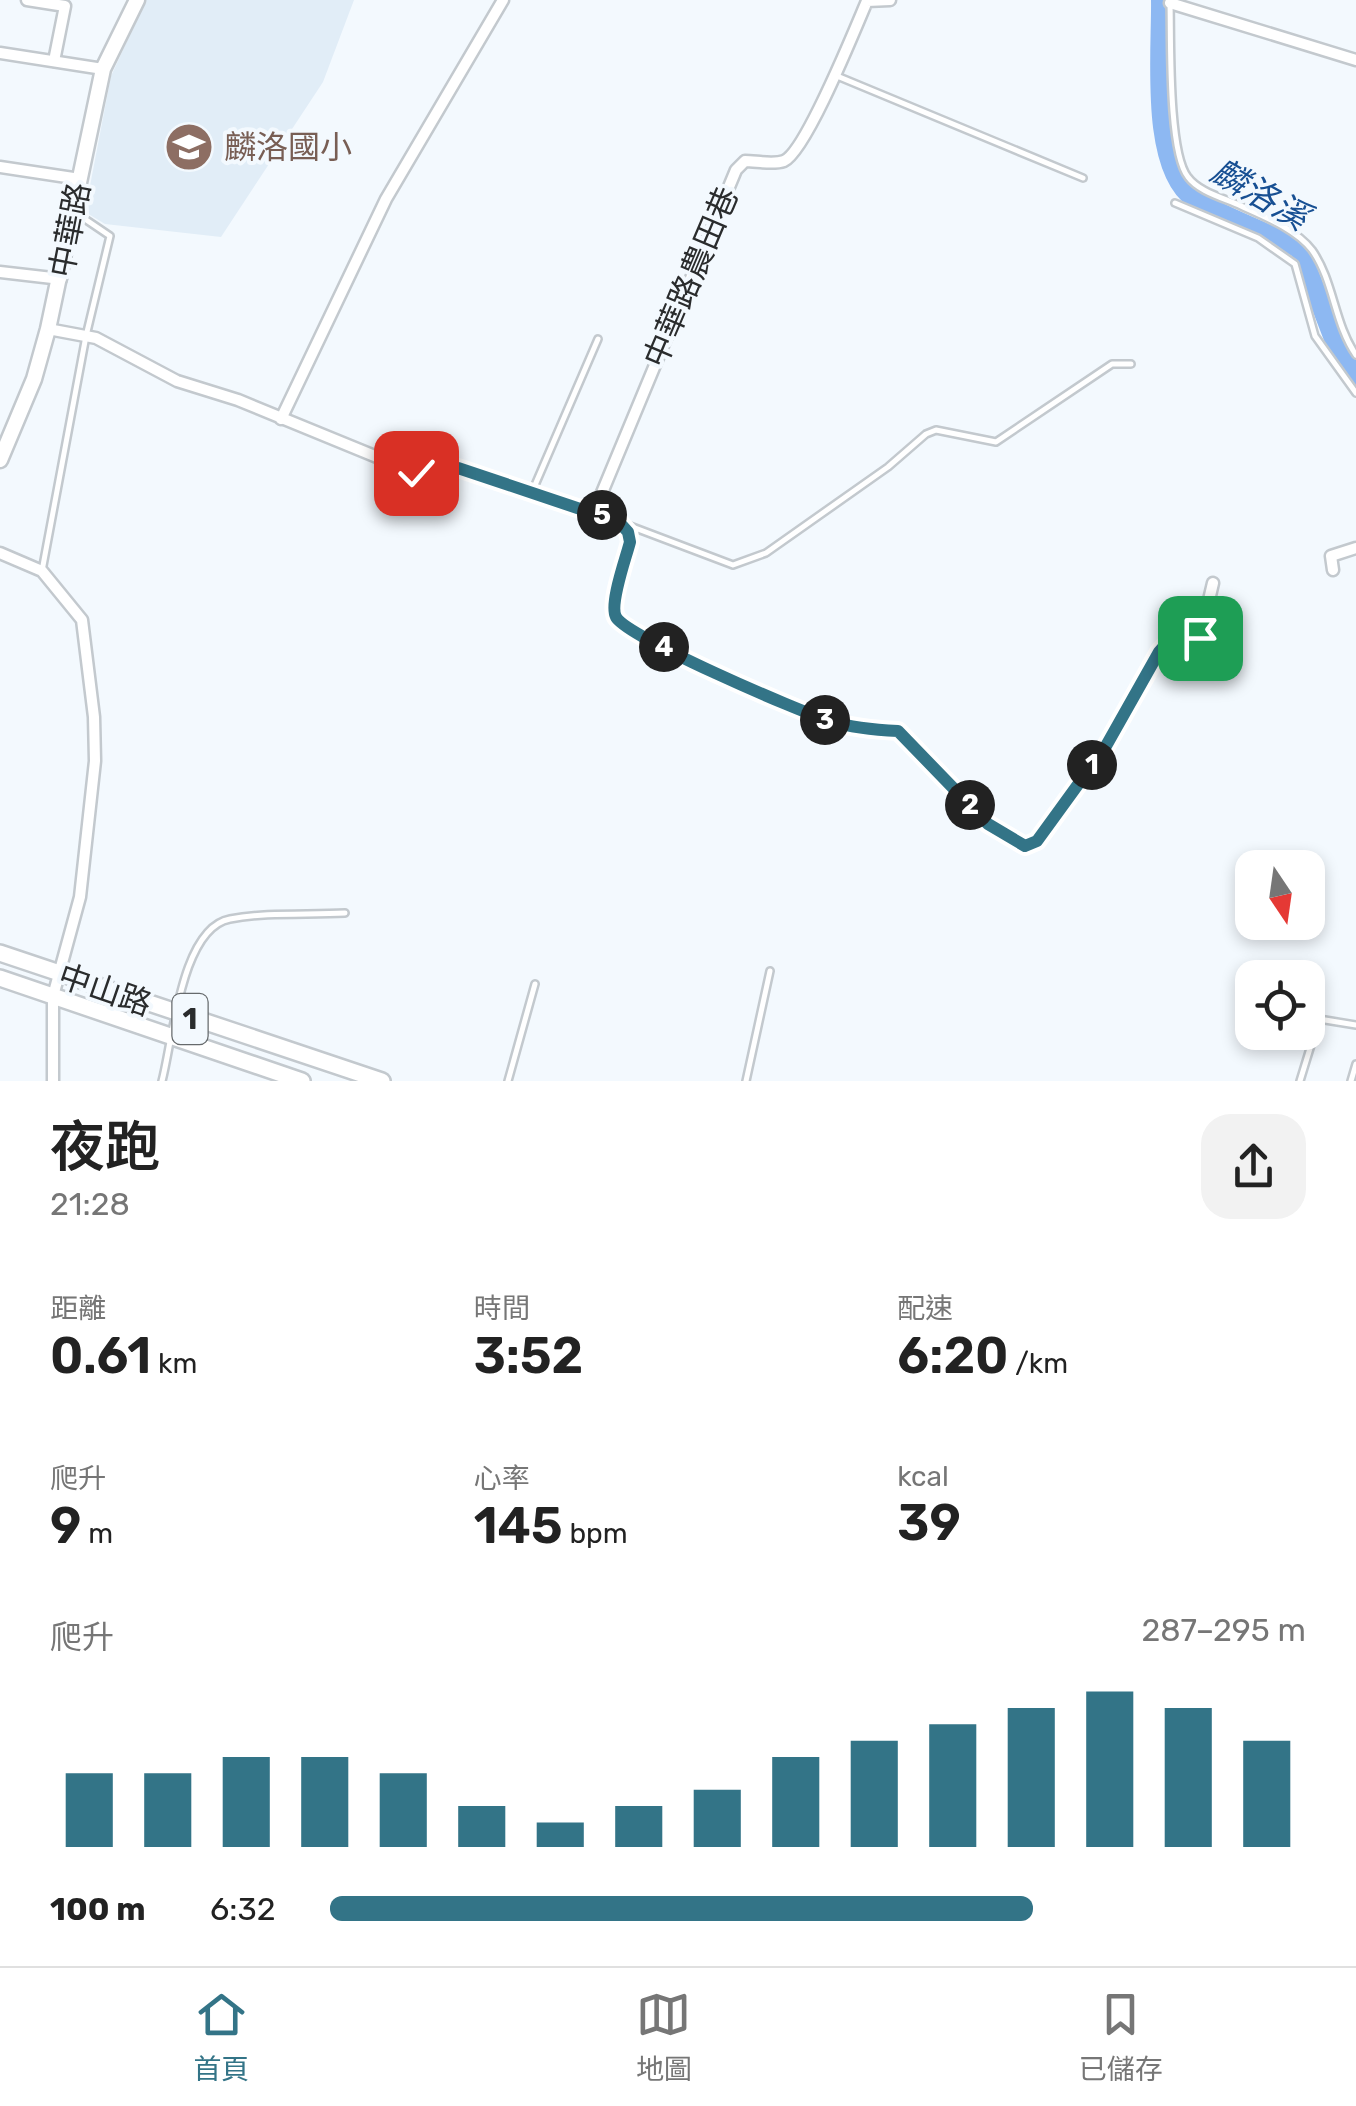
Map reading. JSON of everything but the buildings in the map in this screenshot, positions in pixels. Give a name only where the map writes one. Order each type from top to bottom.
[{"type":"main road","name":"中山路","points":[[0,953],[382,1081]]},
{"type":"main road","name":"中山路","points":[[0,978],[302,1081]]},
{"type":"street","points":[[28,0],[65,6],[54,61]]},
{"type":"street","name":"中華路","points":[[0,460],[6,429],[34,379],[48,330],[103,69],[138,0]]},
{"type":"street","points":[[281,419],[386,199],[503,0]]},
{"type":"street","name":"中華路農田巷","points":[[594,512],[736,170],[744,161],[781,162],[794,154],[867,1],[890,0]]},
{"type":"street","points":[[1170,2],[1356,60]]},
{"type":"street","points":[[0,53],[103,69]]},
{"type":"street","points":[[0,167],[80,179]]},
{"type":"street","points":[[0,272],[61,279]]},
{"type":"street","points":[[48,330],[86,336],[122,349],[177,381],[238,400],[416,473],[458,468],[619,522],[628,532],[630,542],[614,606],[616,618],[624,626],[676,654],[828,720],[866,730],[898,731],[988,824],[1025,846],[1037,841],[1106,746],[1159,652],[1166,644],[1200,638],[1213,584]]},
{"type":"street","points":[[1333,570],[1331,556],[1356,548]]},
{"type":"street","points":[[0,553],[42,571],[82,620],[95,746],[80,897],[53,996],[53,1081]]},
{"type":"lane","points":[[1170,2],[1175,132],[1184,173],[1195,185],[1273,221],[1311,248],[1327,281],[1345,338],[1356,355]]},
{"type":"lane","points":[[835,75],[1083,178]]},
{"type":"lane","points":[[1175,202],[1258,238],[1295,264],[1315,336],[1356,393]]},
{"type":"lane","points":[[42,571],[86,336],[110,236],[74,211]]},
{"type":"lane","points":[[532,492],[598,338]]},
{"type":"lane","points":[[619,522],[733,565],[744,563],[766,553],[888,467],[926,434],[936,430],[996,442],[1112,364],[1131,364]]},
{"type":"lane","points":[[162,1081],[193,949],[218,923],[229,918],[345,913]]},
{"type":"lane","points":[[746,1081],[770,971]]},
{"type":"lane","points":[[508,1081],[534,984]]},
{"type":"lane","points":[[1300,1081],[1319,1019],[1356,1026]]},
{"type":"lane","points":[[1351,1081],[1356,1064]]},
{"type":"shaded area","name":"麟洛國小","points":[[146,0],[354,0],[323,82],[221,237],[105,224],[85,212],[111,76]]},
{"type":"waterway","name":"麟洛溪","points":[[1161,0],[1161,107],[1170,162],[1180,184],[1205,205],[1299,248],[1338,349],[1356,376]]},
{"type":"place","name":"麟洛國小","points":[[189,147]]},
{"type":"route","points":[[416,473],[458,468],[619,522],[628,532],[630,542],[614,606],[616,618],[624,626],[676,654],[828,720],[866,730],[898,731],[988,824],[1025,846],[1037,841],[1106,746],[1159,652],[1166,644],[1200,638]]}]
